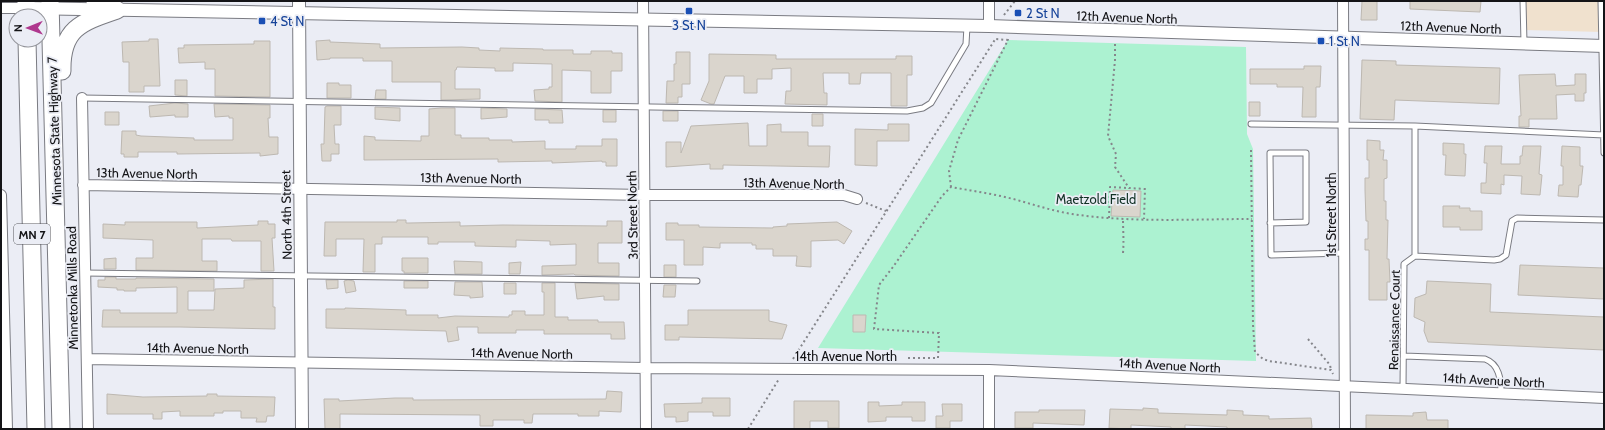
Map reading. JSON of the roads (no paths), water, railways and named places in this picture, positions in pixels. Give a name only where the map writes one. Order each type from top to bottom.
[{"type":"highway","points":[[96,1],[117,10]]},
{"type":"highway","name":"Minnesota State Highway 7","points":[[50,4],[58,280],[60,429]]},
{"type":"highway","points":[[58,280],[65,169],[63,51],[73,32],[80,25],[88,20],[117,10]]},
{"type":"highway","name":"Minnesota State Highway 7","points":[[27,48],[36,429]]},
{"type":"street","name":"3rd Street North","points":[[643,1],[646,429]]},
{"type":"street","points":[[988,26],[989,1]]},
{"type":"street","name":"1st Street North","points":[[1343,1],[1345,429]]},
{"type":"street","name":"12th Avenue North","points":[[26,8],[50,4],[117,10],[299,7],[643,20],[968,25],[1603,46]]},
{"type":"street","name":"North 4th Street","points":[[299,7],[299,188],[302,429]]},
{"type":"street","name":"Minnetonka Mills Road","points":[[82,98],[88,429]]},
{"type":"street","name":"13th Avenue North","points":[[83,185],[644,195],[844,195],[857,199]]},
{"type":"street","points":[[1,195],[7,429]]},
{"type":"street","name":"14th Avenue North","points":[[87,359],[646,368],[989,370],[1604,398]]},
{"type":"street","points":[[989,370],[989,429]]},
{"type":"lane","points":[[1523,1],[1524,43]]},
{"type":"lane","points":[[1601,1],[1604,153]]},
{"type":"lane","points":[[82,98],[916,110],[931,103],[966,44],[968,25]]},
{"type":"lane","points":[[1251,124],[1415,126],[1604,135]]},
{"type":"lane","name":"Renaissance Court","points":[[1415,126],[1415,256]]},
{"type":"lane","points":[[1270,223],[1306,222],[1306,153],[1270,153],[1270,223],[1271,255],[1345,253]]},
{"type":"lane","name":"Renaissance Court","points":[[1404,389],[1404,264],[1415,256],[1494,260],[1500,259],[1506,255],[1512,221],[1517,218],[1604,220]]},
{"type":"lane","points":[[84,273],[697,281]]},
{"type":"lane","points":[[1404,356],[1484,359],[1489,361],[1500,374],[1501,393]]},
{"type":"place","name":"3 St N","points":[[689,11]]},
{"type":"place","name":"2 St N","points":[[1018,13]]},
{"type":"place","name":"4 St N","points":[[262,21]]},
{"type":"place","name":"1 St N","points":[[1321,41]]},
{"type":"park label","name":"Maetzold Field","points":[[1096,199]]}]
